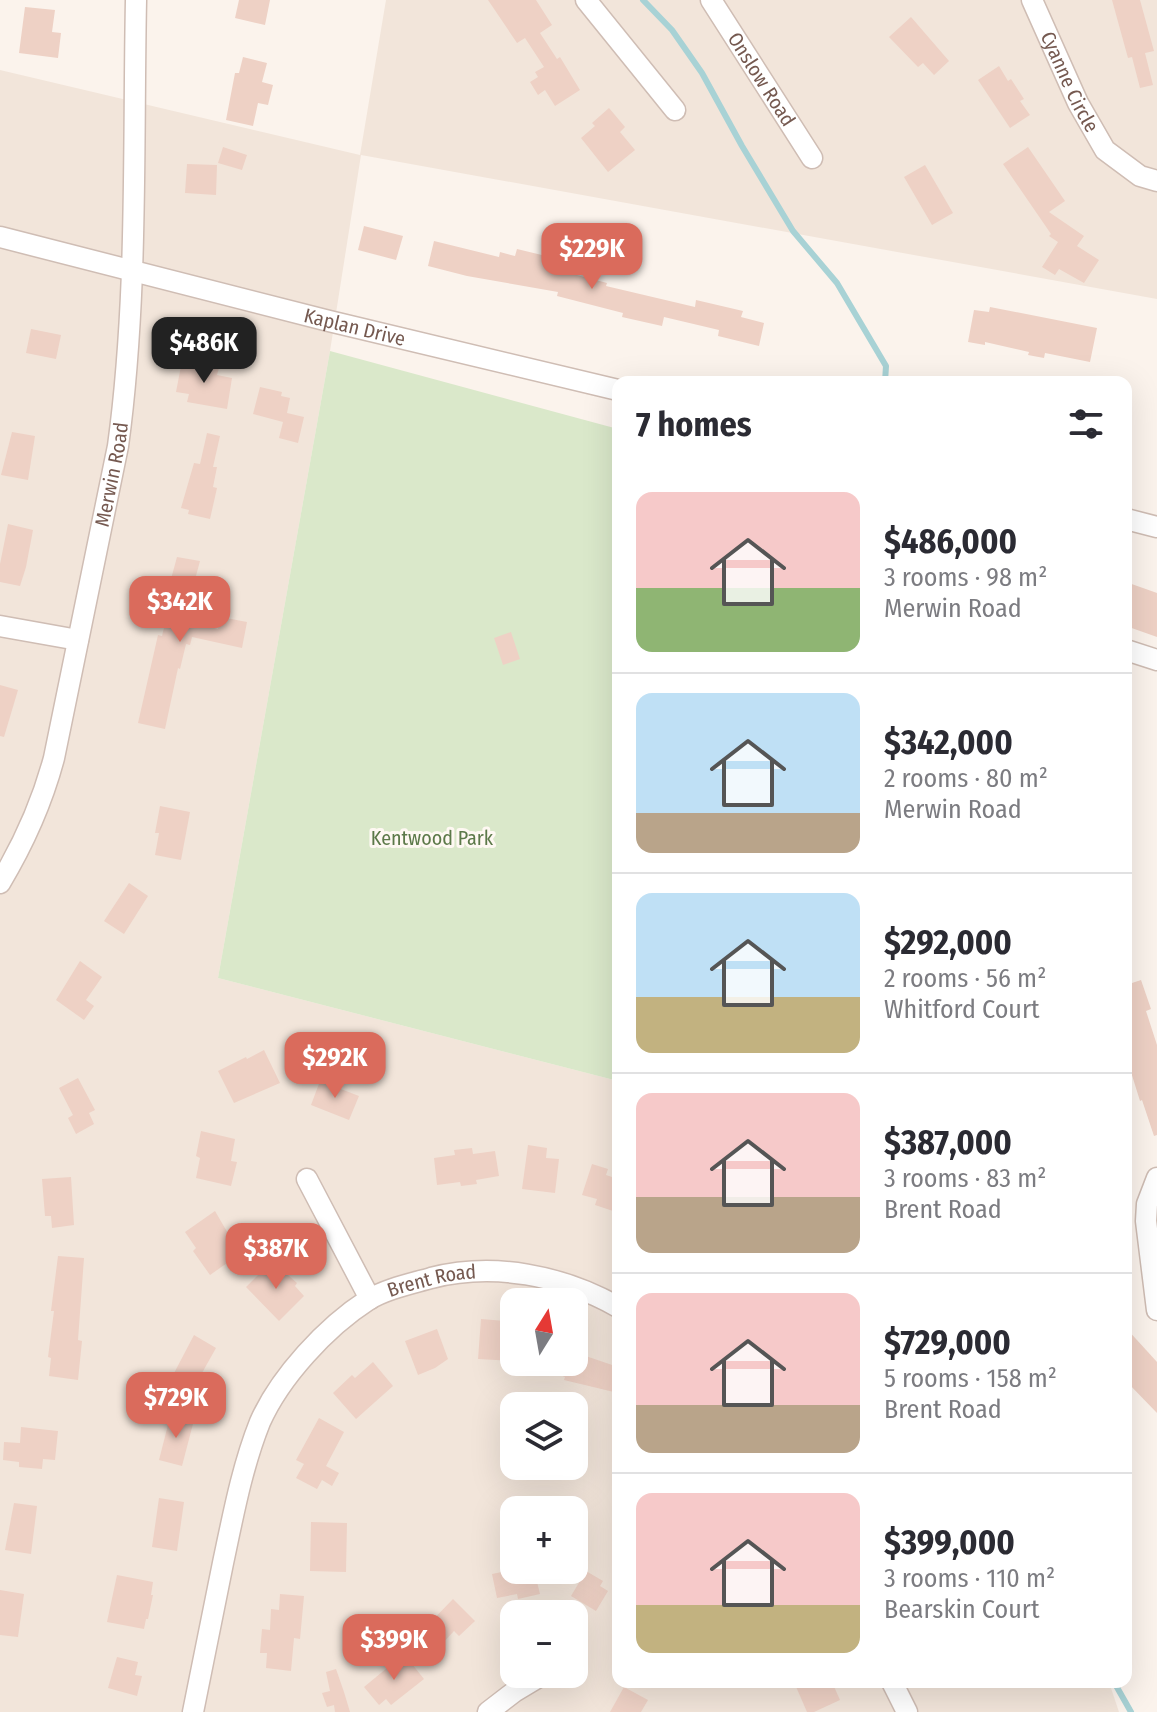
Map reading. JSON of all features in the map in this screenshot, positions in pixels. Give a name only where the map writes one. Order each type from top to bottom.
[{"type":"street","name":"Merwin Road","points":[[0,883],[44,795],[118,446],[132,270],[136,0]]},
{"type":"street","points":[[586,0],[675,110]]},
{"type":"street","name":"Onslow Road","points":[[711,0],[812,158]]},
{"type":"street","name":"Cyanne Circle","points":[[1032,0],[1078,103],[1105,150],[1140,176],[1157,181]]},
{"type":"street","name":"Kaplan Drive","points":[[0,237],[329,321],[612,389]]},
{"type":"street","points":[[1132,521],[1157,527]]},
{"type":"street","points":[[0,626],[78,640]]},
{"type":"street","points":[[1132,652],[1157,660]]},
{"type":"street","points":[[1157,1178],[1147,1204],[1146,1221],[1157,1310]]},
{"type":"street","points":[[307,1179],[370,1299]]},
{"type":"street","name":"Brent Road","points":[[193,1712],[235,1505],[249,1452],[273,1399],[291,1372],[328,1332],[370,1299],[404,1285],[443,1275],[493,1271],[538,1276],[589,1292],[612,1304]]},
{"type":"street","points":[[488,1712],[521,1688]]},
{"type":"street","points":[[895,1688],[907,1712]]},
{"type":"shaded area","points":[[386,0],[1157,0],[1157,299],[361,155],[330,351],[218,978],[612,1079],[612,1688],[1111,1688],[1119,1712],[0,1712],[0,70],[360,155]]},
{"type":"green space","name":"Kentwood Park","points":[[330,351],[612,427],[612,1079],[218,978]]},
{"type":"building","points":[[239,0],[270,0],[265,25],[235,18]]},
{"type":"building","points":[[488,0],[536,0],[552,25],[540,33],[557,59],[560,57],[580,90],[555,106],[545,90],[538,95],[530,82],[538,77],[535,72],[544,67],[525,38],[517,43]]},
{"type":"building","points":[[1112,0],[1140,0],[1154,51],[1145,53],[1153,85],[1140,88]]},
{"type":"building","points":[[25,7],[55,10],[52,32],[61,33],[58,58],[19,53]]},
{"type":"building","points":[[911,17],[949,61],[934,75],[923,63],[918,67],[889,37]]},
{"type":"building","points":[[243,57],[267,63],[262,82],[273,85],[268,105],[258,103],[253,126],[226,120],[235,73],[239,73]]},
{"type":"building","points":[[999,66],[1024,99],[1020,101],[1030,115],[1010,128],[978,80]]},
{"type":"building","points":[[609,108],[625,127],[620,132],[635,150],[608,172],[581,138]]},
{"type":"building","points":[[223,147],[247,155],[242,170],[218,163]]},
{"type":"building","points":[[1028,147],[1065,201],[1049,212],[1084,236],[1077,246],[1099,260],[1084,283],[1059,269],[1055,275],[1042,267],[1058,242],[1049,236],[1051,234],[1003,164]]},
{"type":"building","points":[[187,164],[217,165],[216,195],[185,193]]},
{"type":"building","points":[[925,165],[953,213],[932,225],[904,177]]},
{"type":"building","points":[[364,226],[403,236],[396,260],[358,250]]},
{"type":"building","points":[[434,241],[499,257],[500,252],[515,256],[517,249],[546,256],[543,266],[607,283],[606,286],[695,307],[696,300],[743,311],[741,317],[764,323],[759,346],[718,336],[719,330],[664,317],[662,326],[557,296],[558,292],[428,266]]},
{"type":"building","points":[[990,307],[1097,328],[1090,362],[1045,353],[1044,358],[985,342],[985,345],[968,342],[974,310],[989,312]]},
{"type":"building","points":[[31,329],[61,335],[56,359],[26,353]]},
{"type":"building","points":[[182,361],[219,368],[217,375],[232,378],[227,409],[187,402],[189,394],[176,392]]},
{"type":"building","points":[[260,387],[282,392],[281,396],[290,398],[287,413],[304,417],[298,443],[279,438],[283,422],[253,414]]},
{"type":"building","points":[[12,432],[35,436],[28,480],[1,475]]},
{"type":"building","points":[[207,433],[220,436],[213,467],[217,467],[213,487],[217,488],[210,519],[188,514],[189,510],[181,508],[194,463],[200,464]]},
{"type":"building","points":[[8,524],[33,530],[20,586],[0,582],[0,564]]},
{"type":"building","points":[[177,557],[200,561],[184,620],[218,629],[221,617],[247,622],[242,648],[192,637],[190,645],[186,644],[165,729],[138,723],[158,635],[162,636],[173,591],[168,590]]},
{"type":"building","points":[[1132,584],[1157,593],[1157,637],[1132,628]]},
{"type":"building","points":[[511,632],[520,659],[503,665],[494,638]]},
{"type":"building","points":[[0,685],[18,690],[4,737],[0,736]]},
{"type":"building","points":[[160,806],[190,812],[181,860],[155,855]]},
{"type":"building","points":[[129,883],[148,896],[124,934],[104,921]]},
{"type":"building","points":[[80,961],[102,977],[86,1000],[94,1006],[84,1020],[56,1000]]},
{"type":"building","points":[[1141,980],[1151,1009],[1146,1011],[1157,1045],[1157,1135],[1154,1136],[1132,1075],[1132,983]]},
{"type":"building","points":[[264,1050],[280,1083],[234,1103],[218,1071]]},
{"type":"building","points":[[78,1078],[95,1110],[89,1113],[94,1124],[76,1134],[68,1118],[73,1115],[59,1088]]},
{"type":"building","points":[[320,1081],[359,1096],[349,1120],[311,1105]]},
{"type":"building","points":[[201,1131],[235,1139],[231,1161],[237,1162],[231,1186],[196,1178]]},
{"type":"building","points":[[528,1145],[547,1148],[546,1158],[559,1159],[555,1193],[522,1189]]},
{"type":"building","points":[[472,1148],[473,1154],[495,1151],[499,1176],[476,1180],[477,1184],[461,1186],[460,1182],[437,1185],[434,1158],[455,1155],[454,1150]]},
{"type":"building","points":[[592,1164],[608,1169],[606,1175],[612,1177],[612,1211],[595,1205],[597,1199],[582,1195]]},
{"type":"building","points":[[71,1177],[74,1225],[52,1228],[51,1216],[45,1216],[42,1179]]},
{"type":"building","points":[[215,1211],[240,1254],[210,1275],[193,1251],[196,1248],[185,1232]]},
{"type":"building","points":[[58,1256],[84,1258],[78,1380],[49,1376],[51,1358],[48,1357],[54,1311],[51,1311]]},
{"type":"building","points":[[272,1261],[297,1283],[295,1286],[304,1296],[279,1321],[246,1287]]},
{"type":"building","points":[[481,1319],[500,1321],[500,1360],[478,1359]]},
{"type":"building","points":[[437,1329],[448,1359],[418,1375],[405,1341]]},
{"type":"building","points":[[194,1335],[216,1348],[193,1389],[172,1377]]},
{"type":"building","points":[[1132,1335],[1157,1362],[1157,1413],[1132,1387]]},
{"type":"building","points":[[588,1357],[612,1365],[612,1392],[564,1380],[562,1376],[588,1376]]},
{"type":"building","points":[[373,1362],[393,1386],[356,1419],[333,1393],[352,1375],[355,1378]]},
{"type":"building","points":[[171,1413],[194,1420],[182,1466],[159,1460]]},
{"type":"building","points":[[319,1418],[344,1432],[326,1466],[339,1473],[332,1486],[322,1480],[317,1489],[296,1478],[304,1464],[296,1460]]},
{"type":"building","points":[[21,1427],[58,1431],[55,1460],[43,1459],[42,1469],[19,1467],[19,1462],[3,1460],[4,1442],[20,1443]]},
{"type":"building","points":[[159,1498],[184,1502],[177,1551],[152,1547]]},
{"type":"building","points":[[14,1503],[37,1506],[31,1554],[5,1550]]},
{"type":"building","points":[[311,1522],[347,1523],[346,1572],[310,1571]]},
{"type":"building","points":[[500,1572],[500,1584],[538,1584],[540,1594],[518,1599],[517,1594],[497,1598],[492,1574]]},
{"type":"building","points":[[588,1572],[603,1581],[600,1586],[608,1591],[596,1611],[588,1606],[588,1600],[571,1596],[578,1584],[588,1584]]},
{"type":"building","points":[[117,1575],[153,1582],[153,1595],[144,1629],[107,1622]]},
{"type":"building","points":[[0,1590],[24,1594],[18,1637],[0,1635]]},
{"type":"building","points":[[280,1594],[304,1596],[300,1639],[294,1638],[291,1671],[266,1668],[267,1653],[260,1653],[262,1629],[270,1630],[271,1609],[279,1610]]},
{"type":"building","points":[[453,1599],[475,1621],[459,1636],[454,1631],[440,1646],[423,1630]]},
{"type":"building","points":[[404,1654],[424,1679],[391,1705],[386,1699],[379,1705],[364,1687]]},
{"type":"building","points":[[117,1657],[138,1662],[135,1675],[142,1676],[137,1696],[108,1688]]},
{"type":"building","points":[[336,1669],[350,1712],[335,1712],[334,1705],[327,1707],[322,1693],[330,1691],[326,1672]]},
{"type":"building","points":[[623,1688],[648,1700],[641,1712],[610,1712]]},
{"type":"building","points":[[797,1688],[835,1688],[840,1700],[807,1712]]},
{"type":"waterway","points":[[643,0],[672,30],[702,73],[793,231],[837,283],[886,366],[885,376]]},
{"type":"waterway","points":[[1117,1688],[1131,1712]]}]
